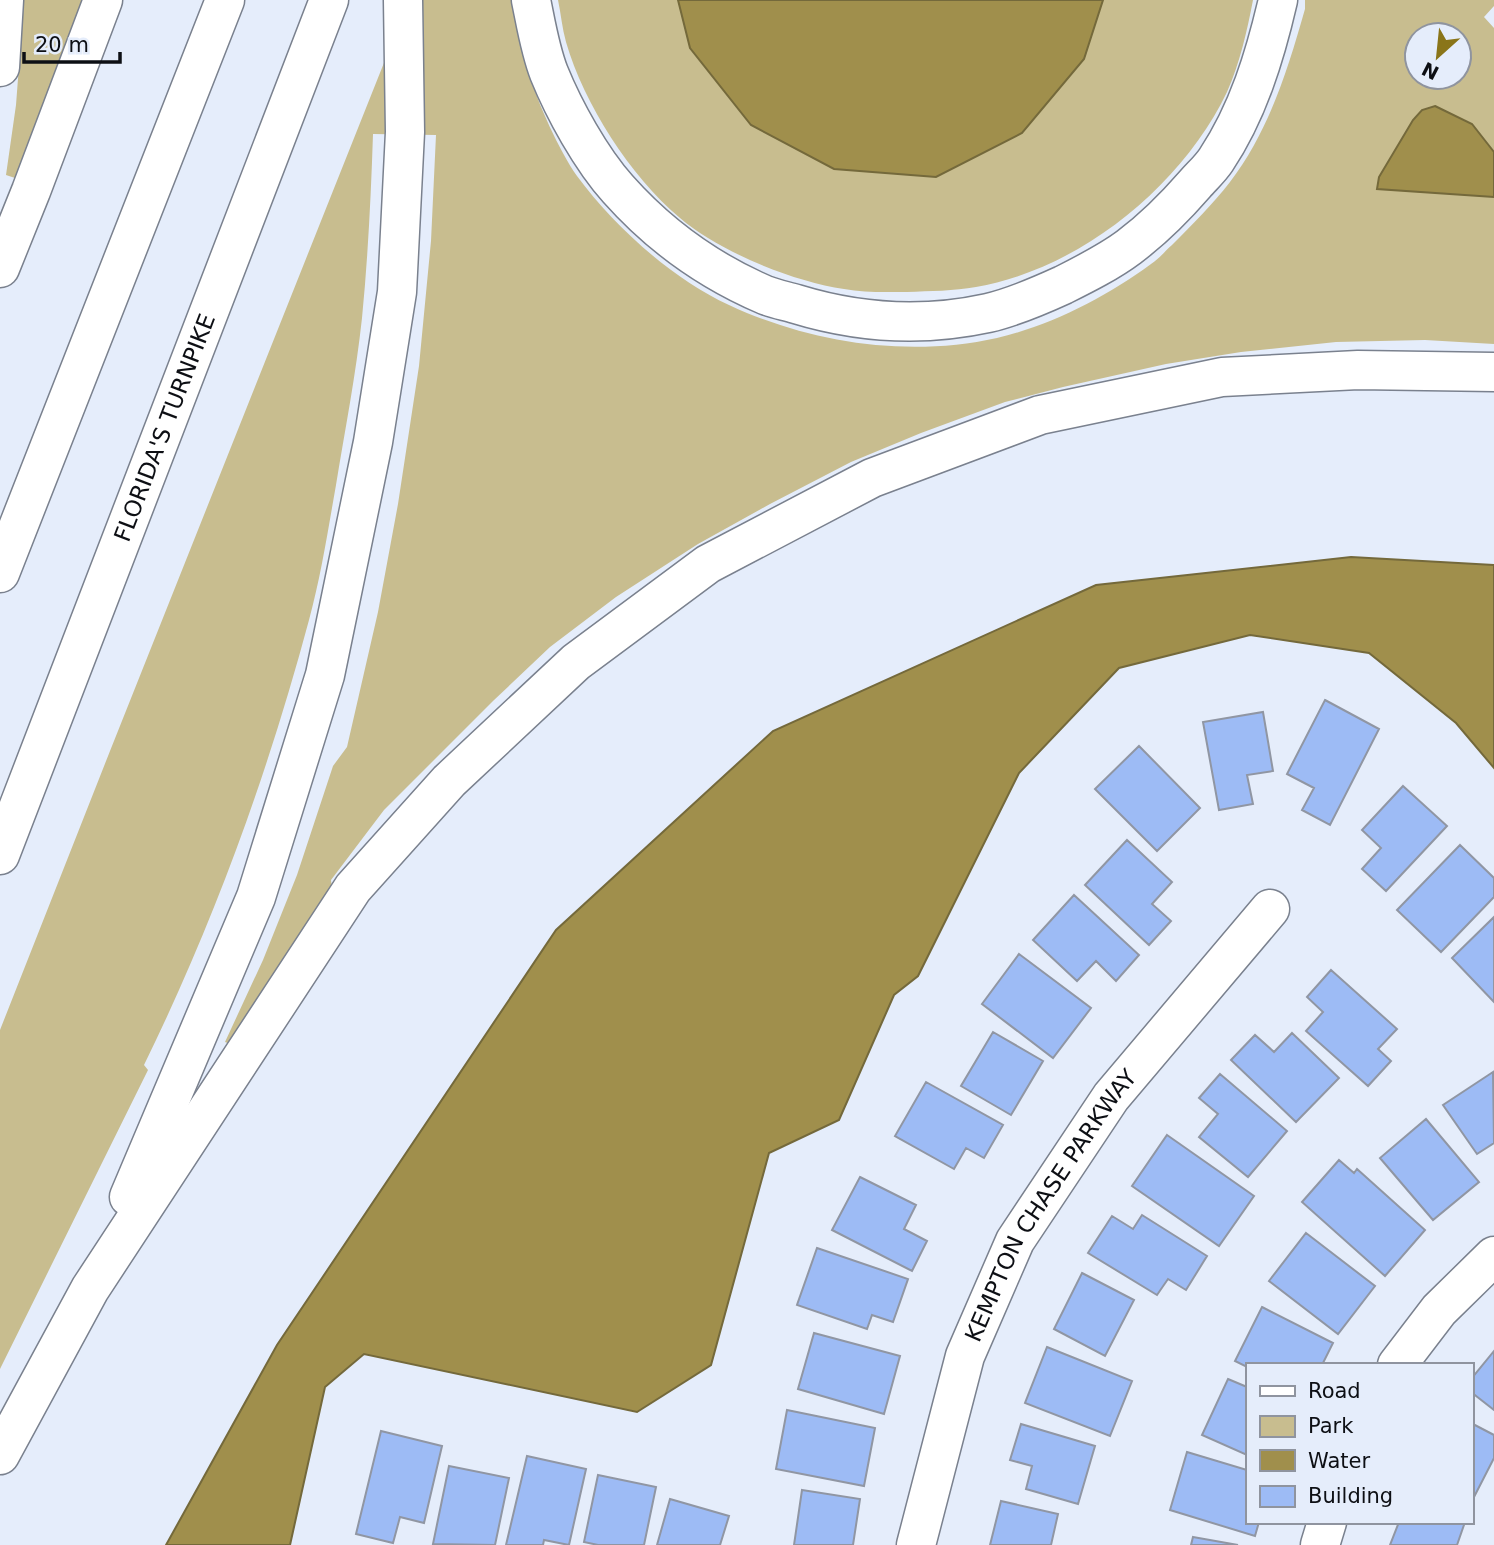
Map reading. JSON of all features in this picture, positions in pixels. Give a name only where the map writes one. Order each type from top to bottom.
[{"type":"main road","points":[[0,66],[4,0]]},
{"type":"main road","points":[[0,268],[103,0]]},
{"type":"main road","points":[[0,573],[225,0]]},
{"type":"main road","name":"FLORIDA'S TURNPIKE","points":[[0,855],[329,0]]},
{"type":"main road","points":[[90,1289],[256,897],[326,675],[373,442],[397,292],[405,132],[403,0]]},
{"type":"main road","points":[[531,0],[548,71],[569,115],[592,153],[616,187],[646,218],[682,248],[766,295],[817,310],[882,321],[944,321],[989,313],[1036,298],[1082,276],[1128,248],[1175,206],[1215,161],[1245,107],[1266,49],[1278,0]]},
{"type":"main road","points":[[0,1455],[90,1289],[352,888],[449,781],[576,662],[708,564],[872,478],[1040,415],[1222,377],[1359,370],[1494,372]]},
{"type":"main road","name":"KEMPTON CHASE PARKWAY","points":[[916,1545],[965,1356],[1015,1241],[1111,1097],[1270,909]]},
{"type":"main road","points":[[1398,1363],[1439,1310],[1494,1256]]},
{"type":"main road","points":[[1320,1545],[1326,1524]]},
{"type":"green space","points":[[24,0],[85,0],[18,179],[6,175],[16,105]]},
{"type":"green space","points":[[409,0],[514,0],[533,85],[570,165],[592,195],[626,232],[686,281],[729,305],[793,329],[860,343],[929,347],[997,338],[1038,326],[1097,298],[1154,262],[1223,190],[1256,142],[1276,99],[1292,54],[1305,9],[1305,0],[1494,0],[1494,6],[1484,17],[1494,28],[1494,152],[1472,124],[1413,120],[1379,177],[1378,189],[1494,197],[1494,344],[1425,340],[1336,342],[1241,352],[1166,364],[1005,402],[851,462],[770,504],[698,544],[616,597],[550,647],[384,810],[331,880],[332,889],[230,1044],[225,1042],[263,960],[297,875],[333,766],[347,747],[378,612],[398,504],[419,366],[431,241],[436,135],[373,134],[366,272],[357,360],[321,570],[276,734],[216,902],[144,1065],[148,1070],[0,1369],[0,1030]]},
{"type":"green space","points":[[558,0],[678,0],[690,48],[1084,59],[1103,0],[1253,0],[1236,70],[1208,127],[1183,160],[1124,218],[1053,262],[1015,277],[959,289],[884,292],[844,289],[780,272],[715,242],[661,201],[611,138],[584,90],[565,37]]},
{"type":"water","points":[[678,0],[1103,0],[1084,59],[1022,133],[936,177],[834,169],[751,125],[690,48]]},
{"type":"water","points":[[1435,106],[1472,124],[1494,152],[1494,197],[1377,189],[1379,177],[1413,120],[1422,110]]},
{"type":"water","points":[[1351,557],[1494,565],[1494,768],[1456,723],[1369,653],[1250,635],[1119,668],[1019,773],[918,976],[894,995],[839,1120],[769,1153],[711,1365],[637,1412],[364,1354],[325,1387],[290,1545],[166,1545],[277,1345],[556,930],[773,731],[1096,585]]},
{"type":"building","points":[[1325,700],[1379,729],[1330,825],[1302,810],[1314,788],[1287,774]]},
{"type":"building","points":[[1263,712],[1273,771],[1247,775],[1253,804],[1219,810],[1203,722]]},
{"type":"building","points":[[1139,746],[1200,808],[1157,851],[1095,789]]},
{"type":"building","points":[[1403,786],[1447,826],[1386,891],[1362,869],[1381,848],[1362,830]]},
{"type":"building","points":[[1127,840],[1172,882],[1152,904],[1171,921],[1149,945],[1085,885]]},
{"type":"building","points":[[1460,845],[1494,878],[1494,897],[1441,952],[1397,910]]},
{"type":"building","points":[[1074,895],[1139,955],[1116,981],[1096,961],[1077,981],[1033,940]]},
{"type":"building","points":[[1494,917],[1494,1002],[1452,958]]},
{"type":"building","points":[[1019,954],[1091,1008],[1053,1058],[982,1004]]},
{"type":"building","points":[[1331,970],[1397,1029],[1378,1049],[1391,1061],[1368,1086],[1306,1031],[1323,1012],[1307,997]]},
{"type":"building","points":[[993,1032],[1043,1061],[1011,1115],[961,1086]]},
{"type":"building","points":[[1292,1033],[1339,1078],[1296,1122],[1231,1060],[1255,1035],[1274,1052]]},
{"type":"building","points":[[1493,1072],[1494,1143],[1477,1154],[1443,1105]]},
{"type":"building","points":[[1220,1074],[1287,1131],[1248,1177],[1199,1137],[1218,1114],[1199,1098]]},
{"type":"building","points":[[926,1082],[1003,1125],[984,1158],[966,1148],[954,1169],[895,1136]]},
{"type":"building","points":[[1426,1119],[1479,1182],[1433,1220],[1380,1158]]},
{"type":"building","points":[[1167,1135],[1254,1196],[1219,1246],[1132,1186]]},
{"type":"building","points":[[1339,1160],[1354,1173],[1357,1169],[1425,1230],[1385,1276],[1302,1202]]},
{"type":"building","points":[[860,1177],[916,1205],[904,1229],[927,1241],[912,1271],[832,1230]]},
{"type":"building","points":[[1142,1215],[1207,1256],[1186,1290],[1168,1279],[1157,1295],[1088,1253],[1112,1216],[1133,1229]]},
{"type":"building","points":[[1306,1233],[1375,1286],[1338,1334],[1269,1281]]},
{"type":"building","points":[[817,1248],[908,1279],[893,1322],[872,1315],[867,1329],[797,1305]]},
{"type":"building","points":[[1082,1273],[1134,1300],[1105,1356],[1054,1329]]},
{"type":"building","points":[[1262,1307],[1333,1343],[1323,1363],[1246,1363],[1246,1366],[1235,1361]]},
{"type":"building","points":[[814,1333],[900,1356],[884,1414],[798,1389]]},
{"type":"building","points":[[1047,1347],[1132,1381],[1110,1436],[1025,1403]]},
{"type":"building","points":[[1494,1351],[1494,1410],[1473,1394],[1473,1377]]},
{"type":"building","points":[[1228,1379],[1246,1387],[1246,1455],[1202,1435]]},
{"type":"building","points":[[787,1410],[875,1428],[864,1486],[776,1469]]},
{"type":"building","points":[[1021,1424],[1095,1446],[1078,1504],[1026,1489],[1032,1466],[1010,1460]]},
{"type":"building","points":[[1473,1424],[1494,1435],[1494,1458],[1474,1497]]},
{"type":"building","points":[[381,1431],[442,1446],[424,1523],[400,1517],[393,1543],[356,1534]]},
{"type":"building","points":[[1187,1452],[1246,1470],[1246,1524],[1258,1524],[1255,1536],[1170,1510]]},
{"type":"building","points":[[527,1456],[586,1469],[569,1545],[544,1540],[543,1545],[506,1545]]},
{"type":"building","points":[[449,1466],[509,1478],[495,1545],[433,1544]]},
{"type":"building","points":[[598,1475],[656,1487],[644,1545],[598,1545],[584,1542]]},
{"type":"building","points":[[802,1490],[860,1499],[853,1545],[794,1545]]},
{"type":"building","points":[[670,1499],[729,1516],[720,1545],[657,1545]]},
{"type":"building","points":[[1001,1501],[1058,1514],[1051,1545],[990,1545]]},
{"type":"building","points":[[1398,1524],[1464,1524],[1457,1545],[1390,1545]]},
{"type":"building","points":[[1193,1537],[1238,1545],[1191,1545]]}]
